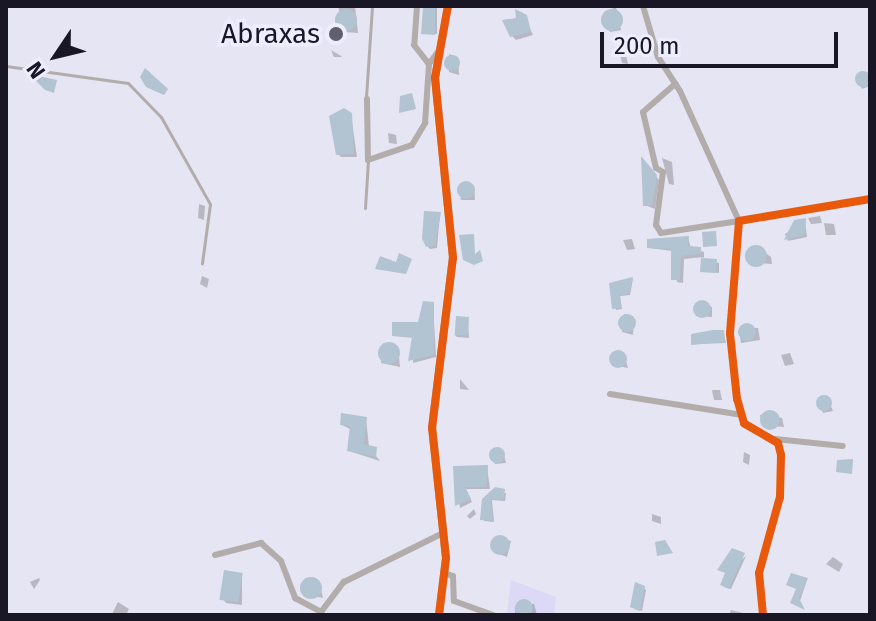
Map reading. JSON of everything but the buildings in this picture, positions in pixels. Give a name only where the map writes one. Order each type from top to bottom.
[{"type":"street","points":[[417,6],[414,45],[429,64]]},
{"type":"street","points":[[439,615],[444,573],[443,533],[432,428],[453,258],[439,50],[448,6]]},
{"type":"street","points":[[643,6],[658,57],[675,84],[739,221],[730,333],[742,415]]},
{"type":"street","points":[[367,99],[368,160],[421,134],[429,64],[439,50]]},
{"type":"street","points":[[675,84],[643,112],[656,168],[663,172],[656,225],[661,233],[870,199]]},
{"type":"street","points":[[610,394],[742,415],[774,439],[843,446]]},
{"type":"street","points":[[763,615],[759,573],[781,482],[774,439]]},
{"type":"street","points":[[215,555],[261,543],[281,561],[295,598],[321,612],[344,582],[443,533]]},
{"type":"street","points":[[444,573],[453,576],[454,601],[493,615]]},
{"type":"lane","points":[[367,99],[372,6]]},
{"type":"lane","points":[[6,66],[128,83],[161,117],[210,204],[202,263]]},
{"type":"lane","points":[[365,208],[368,160]]},
{"type":"shaded area","points":[[511,580],[556,597],[554,615],[507,615]]},
{"type":"cycle path","points":[[439,615],[446,558],[432,428],[453,258],[435,78],[448,6]]},
{"type":"cycle path","points":[[763,615],[759,573],[780,497],[781,455],[778,443],[744,423],[737,399],[730,333],[739,221],[870,199]]},
{"type":"place","name":"Abraxas","points":[[336,34]]}]
